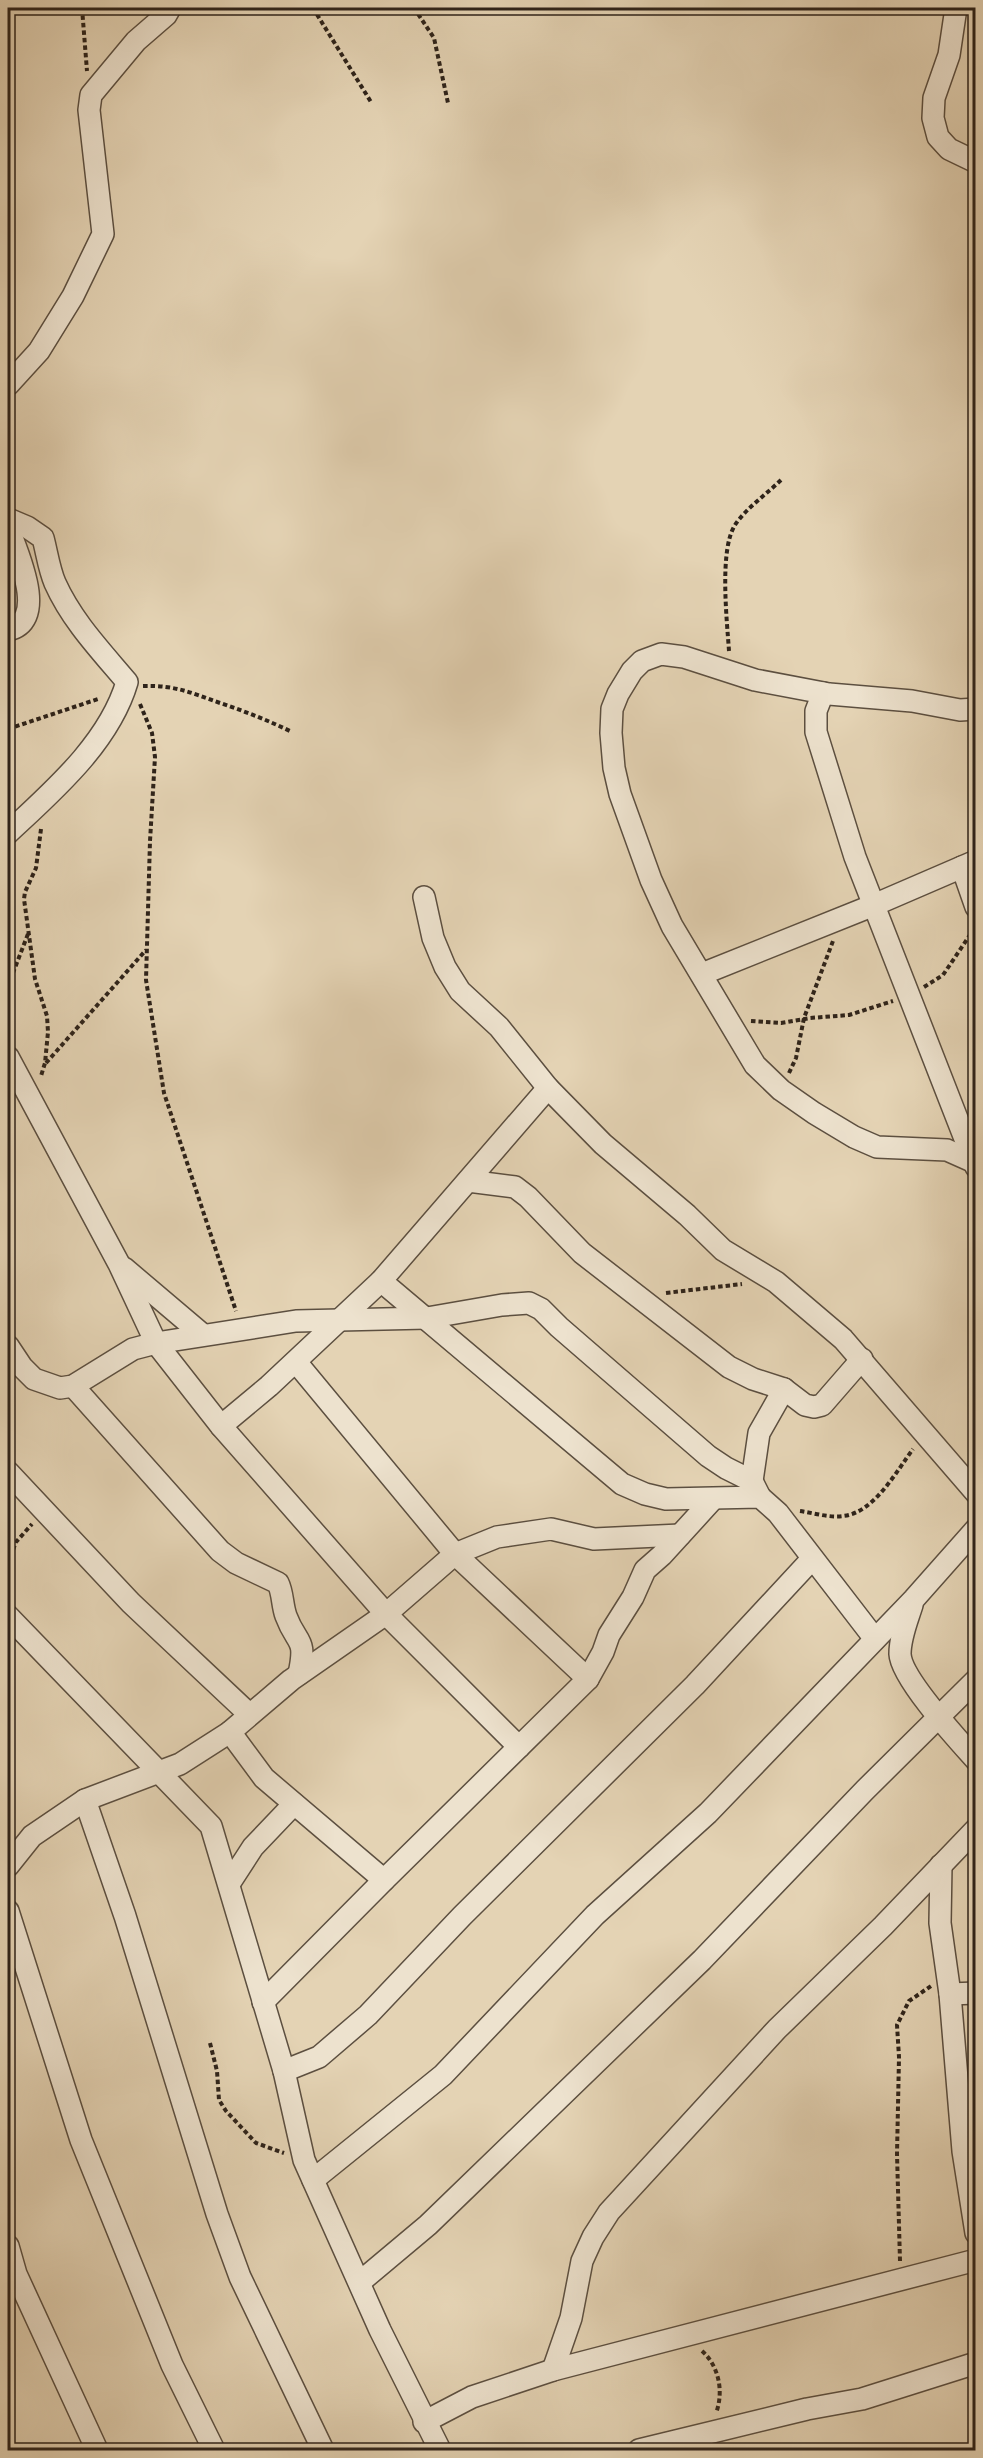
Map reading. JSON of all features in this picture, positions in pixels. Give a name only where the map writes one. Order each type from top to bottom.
[{"type":"street","points":[[8,385],[39,351],[73,296],[103,234],[89,102],[91,95],[136,42],[166,15],[170,8]]},
{"type":"street","points":[[956,8],[949,55],[934,98],[933,118],[938,136],[949,149],[975,162]]},
{"type":"street","points":[[8,519],[27,527],[43,538],[54,582],[63,599],[128,687],[111,718],[72,771],[8,833]]},
{"type":"street","points":[[8,527],[30,597],[22,622],[17,627],[8,630]]},
{"type":"street","points":[[974,1164],[947,1150],[877,1147],[854,1137],[781,1090],[755,1065],[672,926],[651,880],[620,794],[614,768],[611,733],[612,709],[618,694],[632,671],[642,661],[654,655],[684,657],[755,680],[824,693],[912,700],[960,710],[975,709]]},
{"type":"street","points":[[824,693],[816,711],[816,732],[855,857],[974,1164]]},
{"type":"street","points":[[702,974],[969,864],[975,907]]},
{"type":"street","points":[[424,897],[433,938],[445,967],[460,991],[498,1027],[548,1088],[603,1143],[687,1215],[723,1250],[776,1282],[843,1339],[926,1433],[975,1493]]},
{"type":"street","points":[[8,1057],[119,1264],[156,1342],[221,1426],[386,1614],[519,1747]]},
{"type":"street","points":[[221,1426],[296,1362],[381,1281],[548,1088]]},
{"type":"street","points":[[468,1181],[515,1187],[528,1197],[582,1253],[729,1367],[753,1379],[784,1389],[805,1405],[822,1405],[862,1359]]},
{"type":"street","points":[[119,1264],[203,1335]]},
{"type":"street","points":[[381,1281],[428,1318],[455,1344],[622,1484],[645,1494],[666,1499],[713,1499],[762,1495]]},
{"type":"street","points":[[8,1346],[22,1367],[34,1379],[60,1388],[74,1386],[133,1349],[156,1342],[296,1321],[428,1318],[502,1305],[529,1303],[541,1309],[559,1328],[708,1456],[762,1495],[875,1639]]},
{"type":"street","points":[[296,1362],[455,1554],[588,1679]]},
{"type":"street","points":[[74,1386],[220,1551],[236,1563],[278,1582],[286,1618],[301,1641],[303,1654],[299,1674]]},
{"type":"street","points":[[762,1495],[759,1432],[784,1389]]},
{"type":"street","points":[[8,1472],[131,1603],[249,1714]]},
{"type":"street","points":[[263,2002],[588,1679],[603,1652],[609,1635],[633,1597],[645,1570],[713,1499]]},
{"type":"street","points":[[8,1866],[32,1836],[85,1800],[180,1764],[230,1732],[299,1674],[386,1614],[455,1554],[497,1537],[550,1529],[594,1539],[680,1535]]},
{"type":"street","points":[[313,2180],[442,2075],[595,1915],[708,1813],[914,1599],[975,1529]]},
{"type":"street","points":[[284,2071],[319,2057],[368,2015],[462,1916],[695,1685],[812,1559]]},
{"type":"street","points":[[914,1599],[902,1634],[900,1657],[912,1680],[975,1760]]},
{"type":"street","points":[[8,1616],[211,1826],[284,2071],[304,2160],[380,2330],[440,2451]]},
{"type":"street","points":[[360,2282],[428,2225],[702,1960],[865,1790],[975,1680]]},
{"type":"street","points":[[230,1732],[264,1778],[384,1880]]},
{"type":"street","points":[[85,1800],[125,1916],[224,2235],[240,2277],[323,2451]]},
{"type":"street","points":[[229,1884],[253,1847],[294,1804]]},
{"type":"street","points":[[553,2370],[571,2318],[582,2261],[609,2212],[777,2029],[883,1926],[975,1829]]},
{"type":"street","points":[[941,1864],[940,1923],[949,1986],[963,2151],[975,2233]]},
{"type":"street","points":[[8,1911],[81,2140],[172,2365],[214,2451]]},
{"type":"street","points":[[949,1986],[975,1993]]},
{"type":"street","points":[[8,2246],[16,2274],[97,2451]]},
{"type":"street","points":[[424,2422],[472,2397],[553,2370],[975,2260]]},
{"type":"street","points":[[639,2451],[807,2409],[862,2399],[975,2363]]},
{"type":"path","points":[[82,8],[89,102]]},
{"type":"path","points":[[313,8],[371,102]]},
{"type":"path","points":[[414,8],[434,38],[448,103]]},
{"type":"path","points":[[730,673],[726,586],[727,544],[736,524],[782,479]]},
{"type":"path","points":[[8,729],[128,687],[159,685],[191,690],[251,712],[290,730]]},
{"type":"path","points":[[128,687],[152,734],[155,757],[146,980],[164,1093],[242,1329]]},
{"type":"path","points":[[33,1102],[45,1063],[48,1032],[47,1016],[35,979],[25,892],[36,868],[41,828]]},
{"type":"path","points":[[781,1090],[796,1058],[804,1018],[842,918]]},
{"type":"path","points":[[726,1017],[759,1023],[781,1023],[804,1018],[857,1013],[910,995],[943,975],[975,926]]},
{"type":"path","points":[[8,979],[13,973],[29,930]]},
{"type":"path","points":[[45,1063],[147,948]]},
{"type":"path","points":[[638,1297],[776,1282]]},
{"type":"path","points":[[762,1495],[834,1516],[851,1515],[875,1497],[926,1433]]},
{"type":"path","points":[[8,1564],[16,1542],[43,1509]]},
{"type":"path","points":[[901,2279],[897,2189],[899,2057],[897,2025],[909,2001],[925,1989],[949,1986]]},
{"type":"path","points":[[210,2043],[217,2071],[219,2100],[226,2111],[247,2135],[263,2147],[304,2160]]},
{"type":"path","points":[[674,2338],[695,2346],[705,2354],[713,2366],[720,2385],[717,2410],[706,2434]]}]
